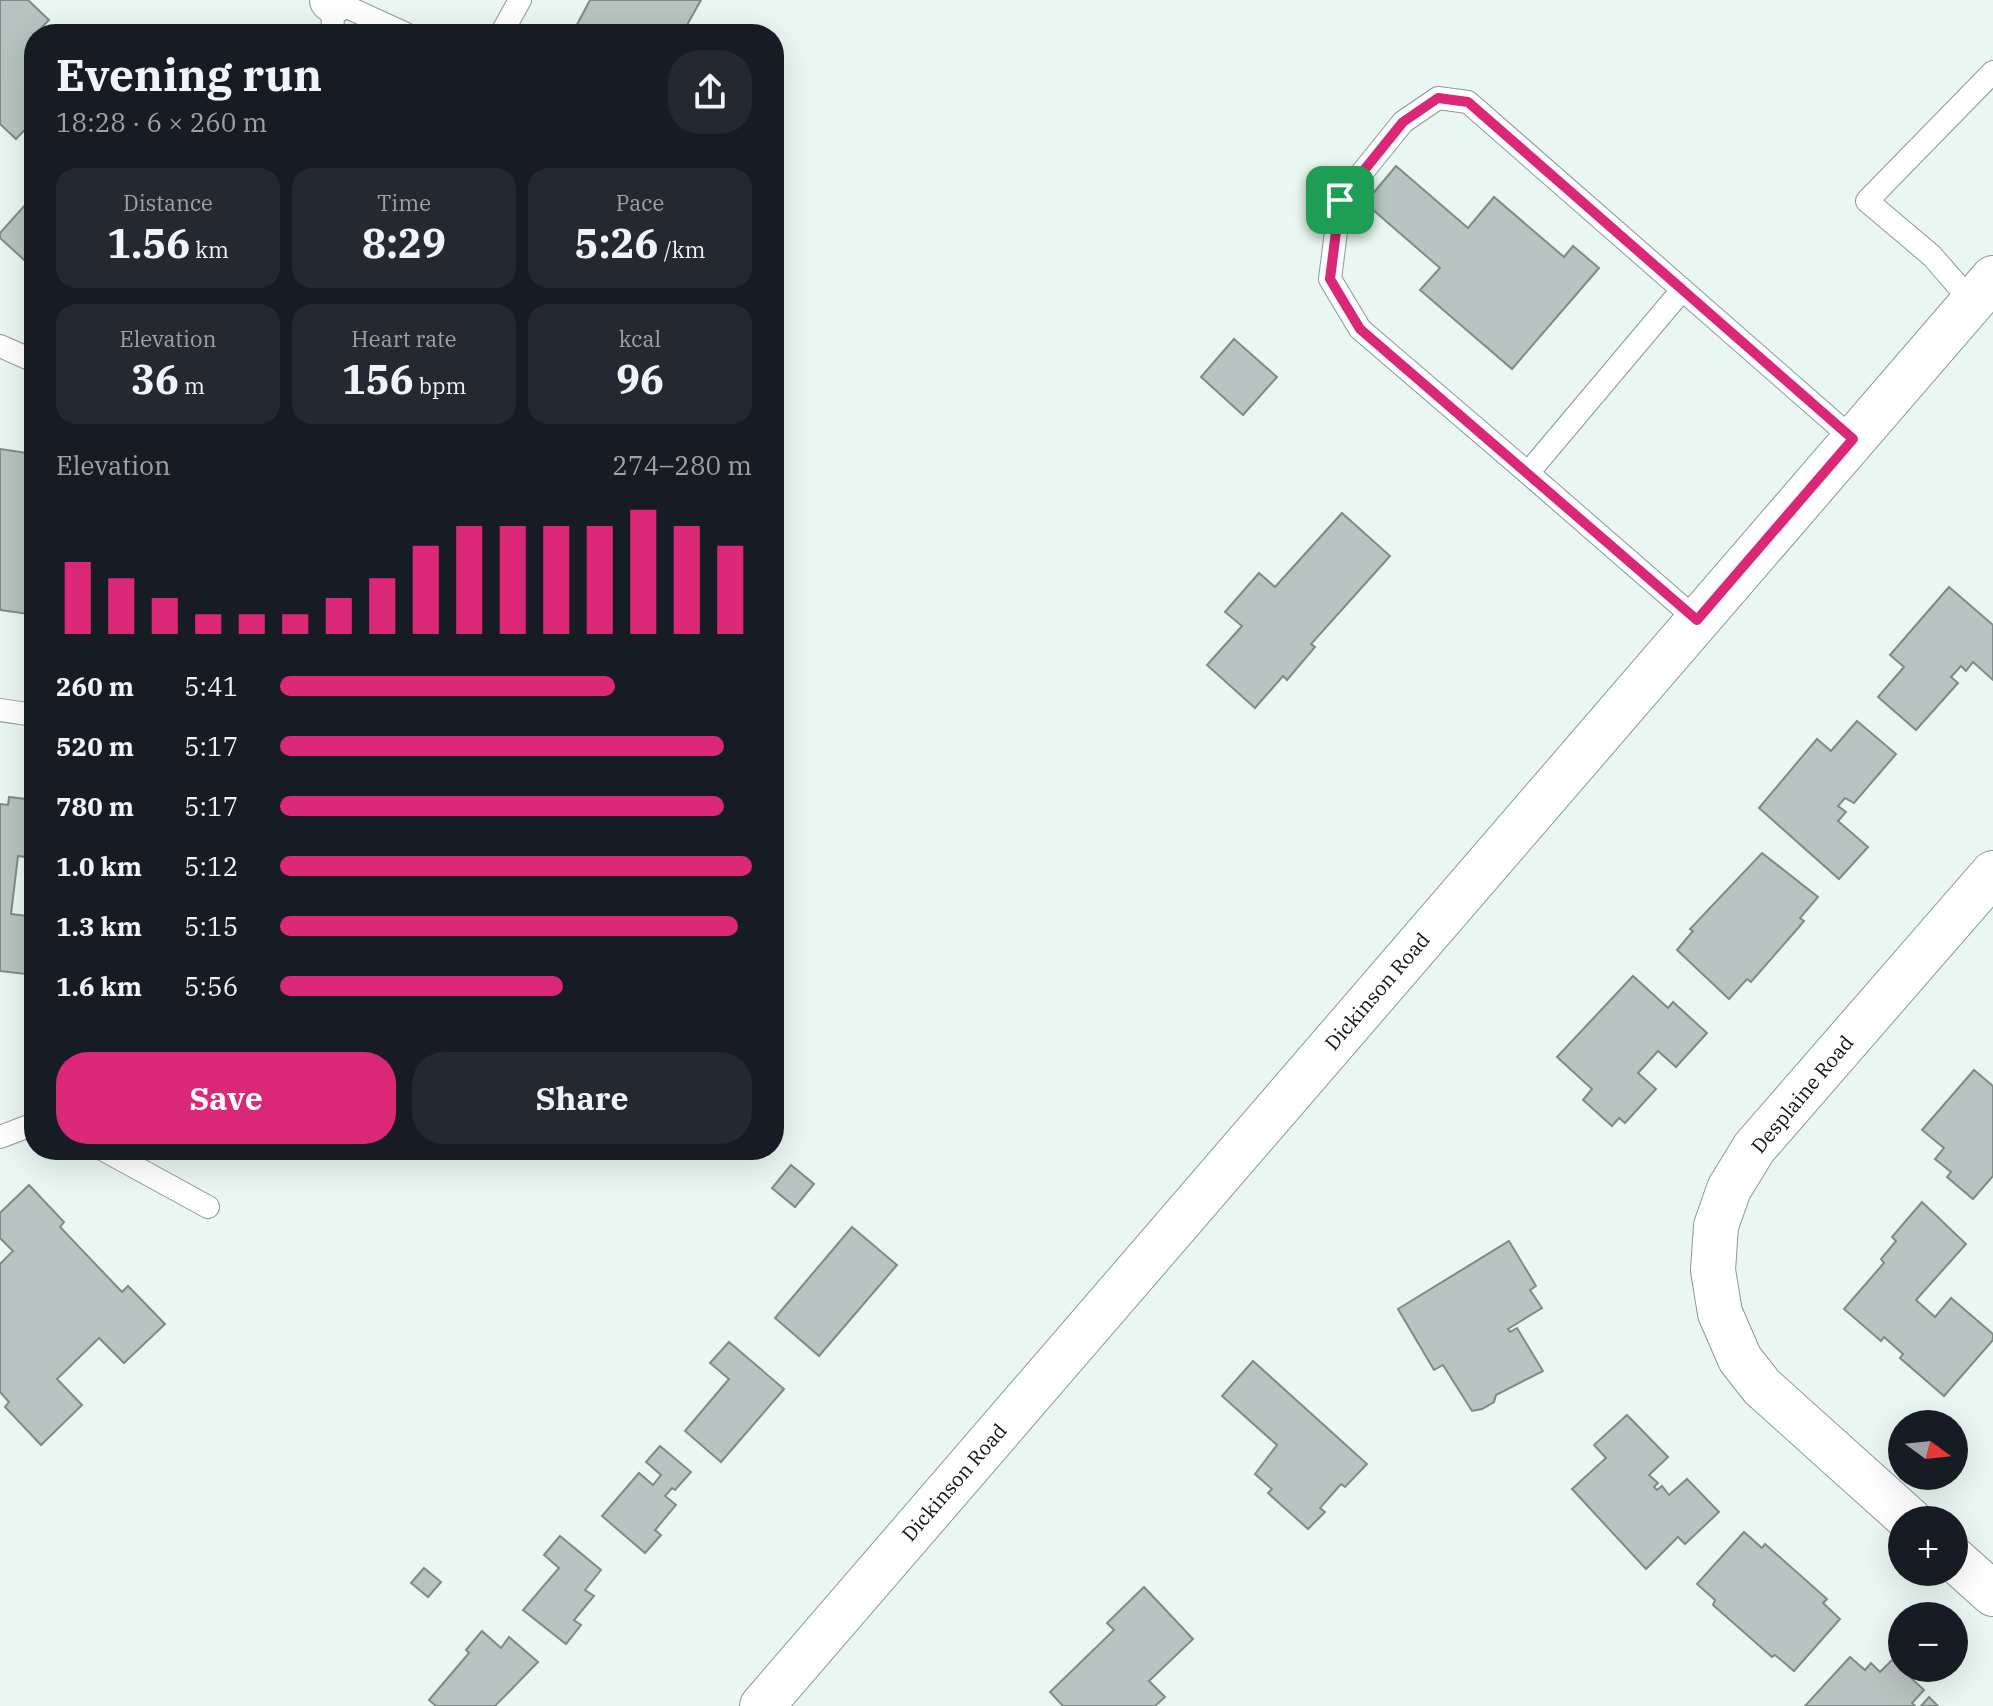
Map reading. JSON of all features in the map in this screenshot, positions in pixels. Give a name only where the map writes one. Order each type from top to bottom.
[{"type":"street","name":"Dickinson Road","points":[[762,1706],[1983,290]]},
{"type":"street","name":"Desplaine Road","points":[[1894,1506],[1762,1387],[1740,1359],[1720,1313],[1713,1270],[1716,1226],[1729,1189],[1754,1148],[1993,873]]},
{"type":"street","points":[[1968,1572],[1993,1594]]},
{"type":"lane","points":[[332,24],[333,0],[385,24]]},
{"type":"lane","points":[[507,24],[520,0]]},
{"type":"lane","points":[[1983,290],[1932,256],[1867,201],[1993,72]]},
{"type":"lane","points":[[1697,620],[1360,329],[1330,279],[1340,200],[1403,122],[1438,98],[1468,102],[1853,439]]},
{"type":"lane","points":[[1528,473],[1682,290]]},
{"type":"lane","points":[[0,346],[24,357]]},
{"type":"lane","points":[[0,710],[24,714]]},
{"type":"lane","points":[[0,1137],[24,1128]]},
{"type":"lane","points":[[122,1160],[208,1207]]},
{"type":"building","points":[[0,0],[28,0],[49,20],[45,24],[24,24],[24,131],[16,139],[0,124]]},
{"type":"building","points":[[590,0],[701,0],[688,24],[577,24]]},
{"type":"building","points":[[1396,166],[1468,228],[1494,197],[1564,257],[1573,246],[1599,268],[1512,369],[1420,290],[1440,268],[1365,203]]},
{"type":"building","points":[[24,206],[24,260],[0,238],[0,233]]},
{"type":"building","points":[[1234,339],[1277,377],[1243,415],[1201,377]]},
{"type":"building","points":[[0,449],[24,453],[24,613],[0,610]]},
{"type":"building","points":[[1342,513],[1390,556],[1311,644],[1315,647],[1287,680],[1283,676],[1255,708],[1207,665],[1242,626],[1225,612],[1259,573],[1275,587]]},
{"type":"building","points":[[1949,587],[1993,625],[1993,680],[1973,662],[1966,671],[1961,666],[1951,677],[1958,683],[1916,730],[1878,697],[1904,667],[1890,655]]},
{"type":"building","points":[[1857,721],[1896,754],[1854,803],[1845,798],[1838,806],[1846,812],[1838,821],[1868,847],[1839,879],[1759,808],[1817,739],[1831,751]]},
{"type":"building","points":[[9,797],[24,799],[24,857],[18,856],[11,914],[24,916],[24,974],[0,971],[0,804],[8,805]]},
{"type":"building","points":[[1762,853],[1818,897],[1800,918],[1804,921],[1799,927],[1751,982],[1747,979],[1729,999],[1677,950],[1693,931],[1690,929]]},
{"type":"building","points":[[1633,976],[1668,1008],[1673,1002],[1707,1033],[1676,1067],[1658,1051],[1638,1073],[1656,1089],[1625,1123],[1619,1118],[1612,1126],[1583,1100],[1592,1089],[1557,1057]]},
{"type":"building","points":[[1974,1070],[1993,1086],[1993,1176],[1973,1199],[1947,1177],[1951,1172],[1935,1159],[1944,1148],[1922,1130]]},
{"type":"building","points":[[791,1165],[814,1184],[795,1207],[772,1188]]},
{"type":"building","points":[[29,1185],[64,1222],[60,1227],[122,1292],[128,1286],[165,1324],[124,1363],[99,1338],[57,1379],[82,1405],[41,1445],[5,1407],[9,1402],[0,1392],[0,1264],[13,1251],[0,1238],[0,1213]]},
{"type":"building","points":[[1922,1202],[1966,1244],[1916,1300],[1935,1317],[1951,1298],[1993,1334],[1993,1340],[1944,1396],[1900,1358],[1903,1354],[1884,1337],[1881,1341],[1844,1309],[1884,1263],[1881,1259],[1896,1241],[1892,1237]]},
{"type":"building","points":[[852,1227],[897,1265],[819,1356],[775,1318]]},
{"type":"building","points":[[1509,1241],[1536,1286],[1530,1290],[1542,1308],[1508,1329],[1510,1332],[1517,1328],[1543,1371],[1496,1395],[1494,1402],[1482,1409],[1472,1411],[1443,1365],[1434,1370],[1398,1309]]},
{"type":"building","points":[[729,1342],[784,1389],[721,1462],[685,1431],[729,1379],[710,1363]]},
{"type":"building","points":[[1253,1361],[1367,1464],[1345,1487],[1341,1484],[1320,1508],[1325,1512],[1308,1529],[1268,1493],[1272,1489],[1255,1474],[1277,1445],[1222,1396]]},
{"type":"building","points":[[1627,1415],[1668,1457],[1649,1475],[1658,1483],[1654,1487],[1657,1490],[1662,1486],[1669,1495],[1687,1479],[1719,1512],[1685,1544],[1678,1537],[1646,1569],[1572,1489],[1606,1458],[1594,1445]]},
{"type":"building","points":[[660,1446],[691,1472],[665,1496],[676,1505],[655,1530],[661,1535],[645,1553],[602,1516],[639,1473],[653,1485],[661,1475],[646,1462]]},
{"type":"building","points":[[1744,1532],[1762,1548],[1765,1544],[1827,1599],[1823,1603],[1840,1619],[1794,1671],[1775,1655],[1772,1657],[1713,1605],[1715,1600],[1697,1584]]},
{"type":"building","points":[[560,1536],[601,1570],[585,1590],[594,1596],[574,1620],[581,1625],[566,1644],[523,1610],[559,1568],[544,1555]]},
{"type":"building","points":[[424,1568],[441,1582],[428,1597],[411,1583]]},
{"type":"building","points":[[1144,1587],[1193,1639],[1149,1681],[1165,1697],[1155,1706],[1063,1706],[1050,1692],[1114,1630],[1107,1623]]},
{"type":"building","points":[[482,1631],[501,1648],[509,1637],[538,1662],[495,1706],[436,1706],[429,1700],[469,1653],[466,1650]]},
{"type":"building","points":[[1850,1657],[1865,1670],[1871,1663],[1880,1672],[1888,1664],[1888,1682],[1915,1682],[1924,1690],[1912,1703],[1915,1706],[1805,1706]]},
{"type":"building","points":[[1929,1697],[1938,1706],[1921,1706]]},
{"type":"route","points":[[1438,98],[1468,102],[1853,439],[1697,620],[1360,329],[1330,279],[1340,200],[1403,122],[1438,98]]}]
